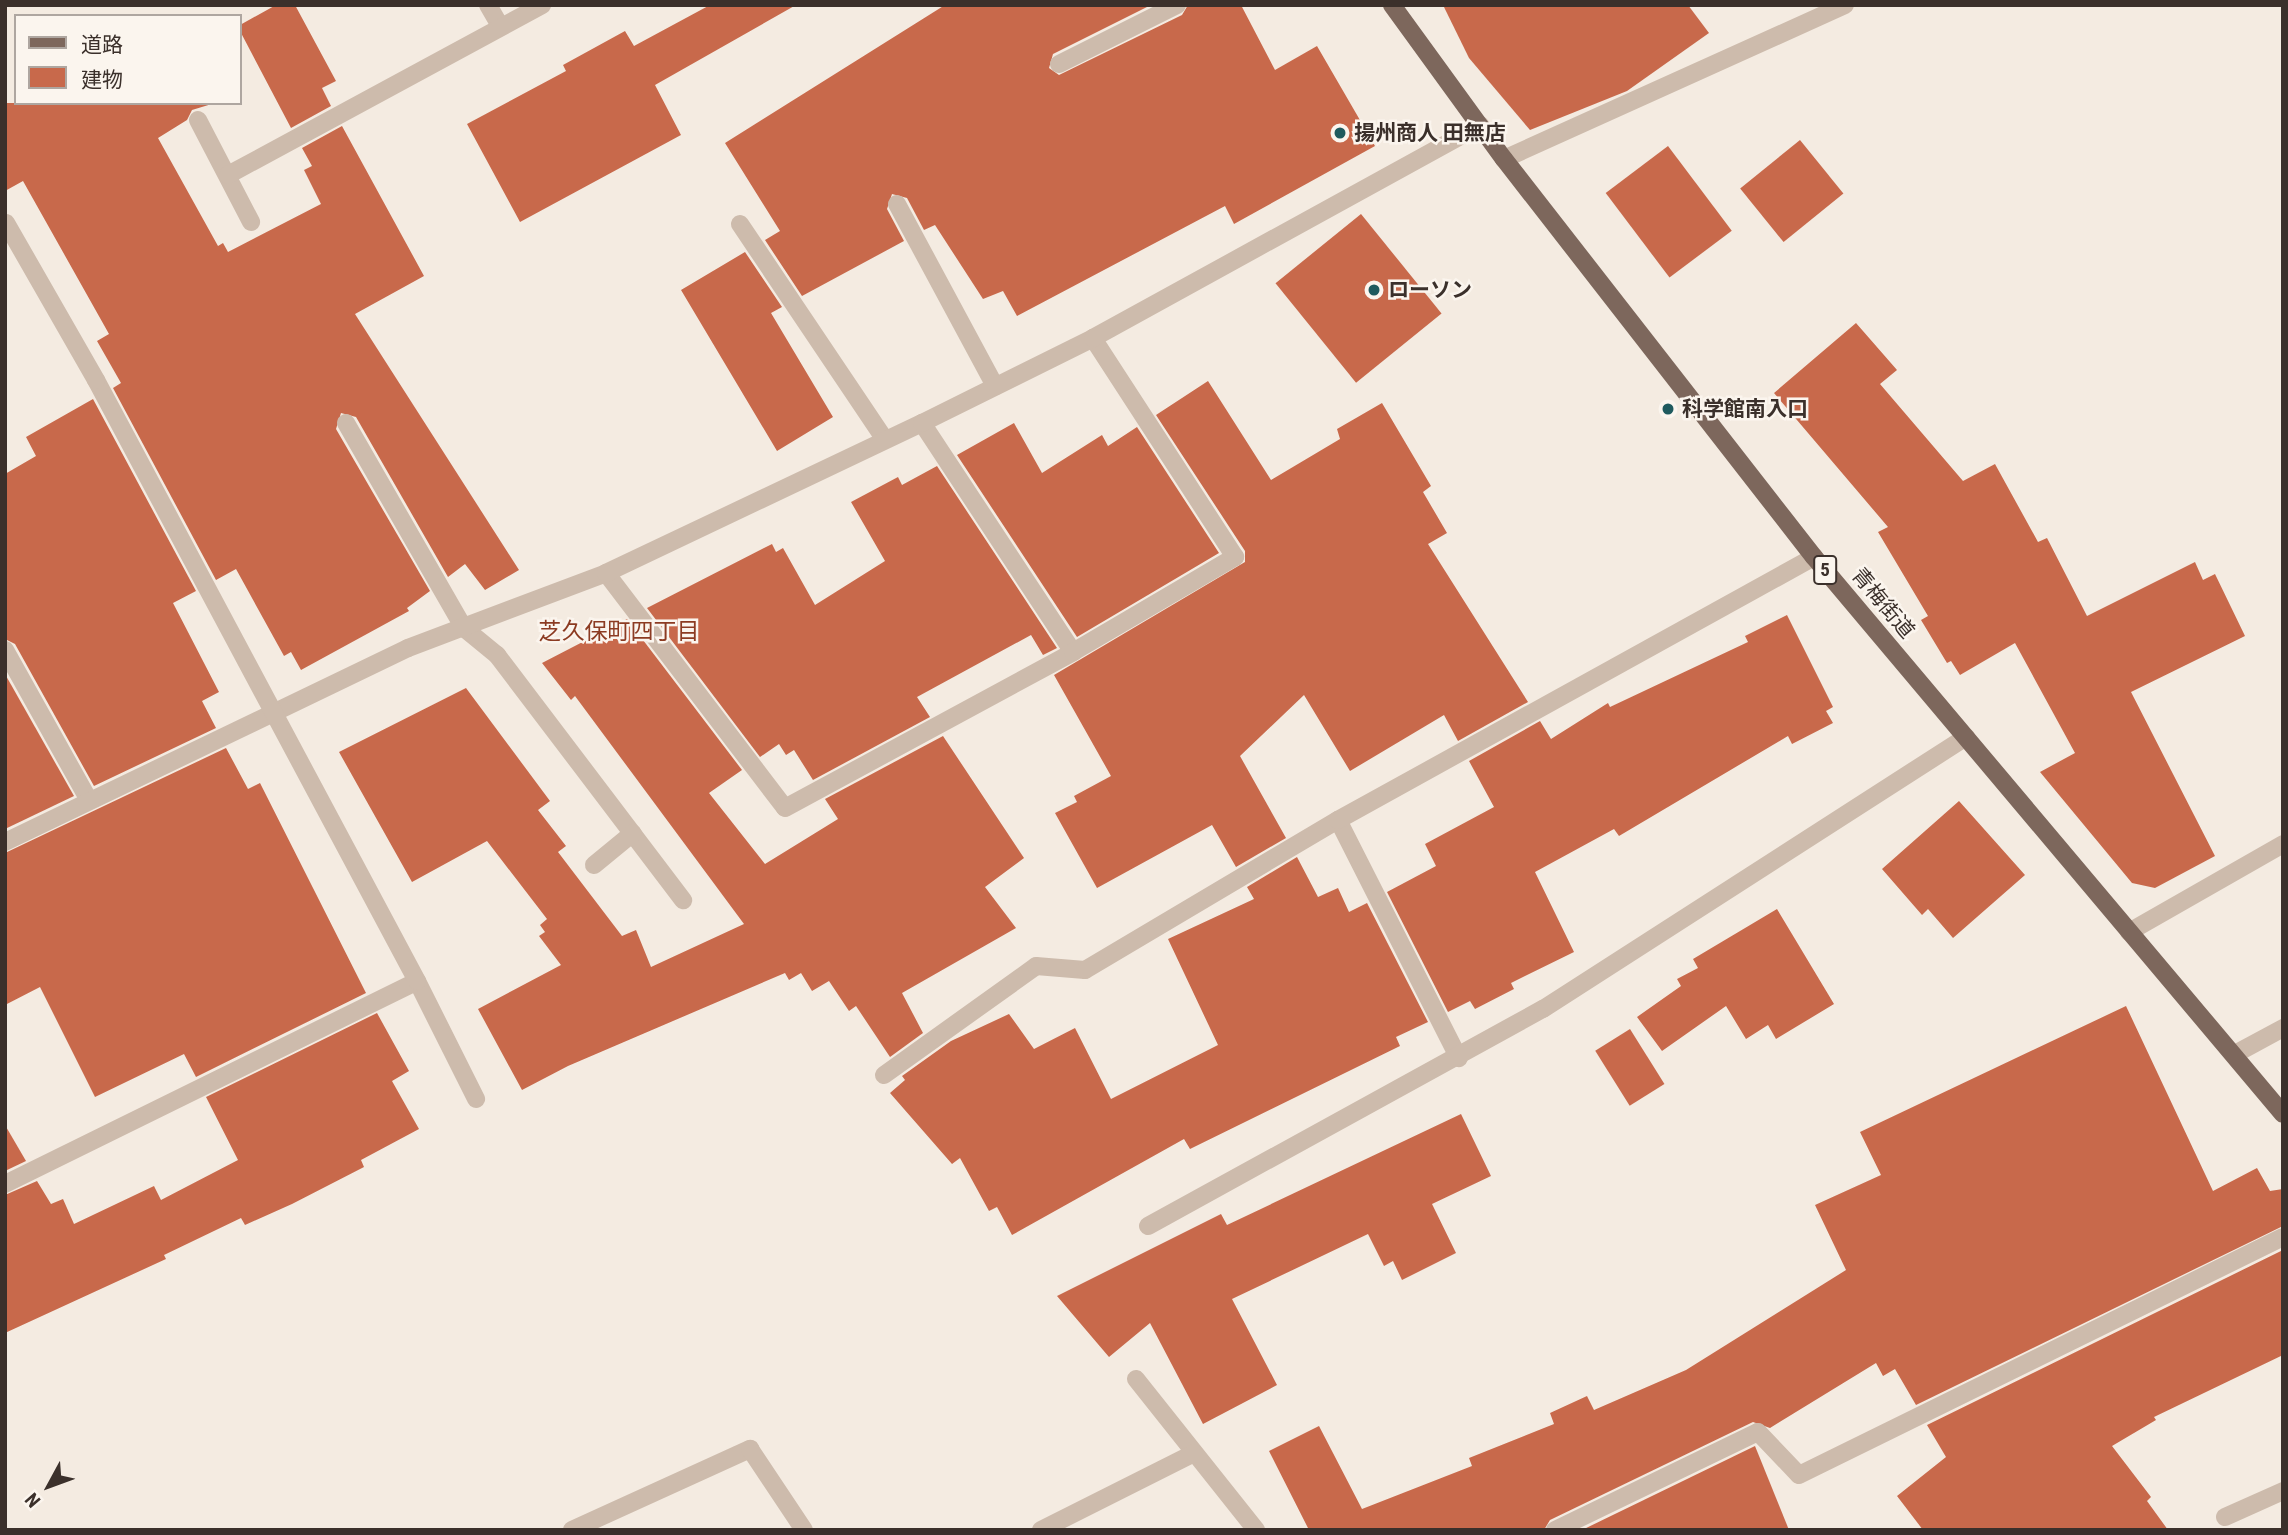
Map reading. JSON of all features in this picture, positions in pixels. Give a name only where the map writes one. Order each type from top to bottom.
[{"type":"main road","name":"青梅街道","points":[[1391,5],[1504,159],[1814,557],[2283,1114]]},
{"type":"street","points":[[488,5],[500,26]]},
{"type":"street","points":[[228,175],[542,5]]},
{"type":"street","points":[[1059,64],[1177,5]]},
{"type":"street","points":[[1504,159],[1845,5]]},
{"type":"street","points":[[198,120],[251,222]]},
{"type":"street","points":[[5,842],[408,648],[606,573],[922,424],[1093,338],[1480,125]]},
{"type":"street","points":[[897,204],[995,386]]},
{"type":"street","points":[[6,223],[96,380],[417,981],[476,1099]]},
{"type":"street","points":[[740,224],[885,440]]},
{"type":"street","points":[[606,573],[785,808],[1073,652],[1235,557],[1093,338]]},
{"type":"street","points":[[346,423],[464,628],[497,655],[683,900]]},
{"type":"street","points":[[922,424],[1073,652]]},
{"type":"street","points":[[884,1074],[1036,965],[1085,970],[1338,820],[1814,557]]},
{"type":"street","points":[[5,650],[89,800]]},
{"type":"street","points":[[1148,1226],[1459,1058],[1555,1002],[1966,737]]},
{"type":"street","points":[[1338,820],[1459,1058]]},
{"type":"street","points":[[594,865],[633,833]]},
{"type":"street","points":[[2129,932],[2283,844]]},
{"type":"street","points":[[5,1184],[417,981]]},
{"type":"street","points":[[2235,1054],[2283,1028]]},
{"type":"street","points":[[1555,1530],[1758,1432],[1799,1475],[2283,1237]]},
{"type":"street","points":[[1136,1379],[1256,1530]]},
{"type":"street","points":[[572,1530],[750,1448],[804,1530]]},
{"type":"street","points":[[1041,1530],[1194,1453]]},
{"type":"street","points":[[2225,1517],[2283,1491]]},
{"type":"building","points":[[276,5],[295,5],[336,81],[322,88],[331,106],[291,128],[242,35],[242,24]]},
{"type":"building","points":[[710,5],[796,5],[655,85],[681,135],[520,222],[467,124],[566,71],[563,65],[625,31],[634,46]]},
{"type":"building","points":[[945,5],[1151,5],[1053,54],[1049,68],[1059,75],[1182,15],[1188,5],[1241,5],[1275,70],[1317,46],[1375,146],[1234,224],[1225,206],[1017,316],[1003,291],[983,299],[935,225],[924,230],[907,198],[892,194],[887,209],[904,241],[802,296],[765,240],[780,231],[725,143]]},
{"type":"building","points":[[1443,5],[1688,5],[1709,33],[1627,91],[1530,130],[1469,58]]},
{"type":"building","points":[[5,103],[208,105],[192,110],[187,120],[158,138],[218,246],[223,243],[228,252],[321,204],[304,170],[312,166],[302,148],[342,126],[424,276],[355,314],[519,570],[485,590],[465,564],[448,577],[356,417],[341,413],[336,429],[430,591],[407,608],[409,611],[301,670],[291,652],[284,656],[236,569],[216,580],[113,388],[121,383],[97,341],[109,334],[23,181],[5,191]]},
{"type":"building","points":[[1800,140],[1843,194],[1784,242],[1740,188]]},
{"type":"building","points":[[1668,146],[1732,231],[1669,278],[1606,193]]},
{"type":"building","points":[[1361,214],[1442,313],[1356,383],[1276,283]]},
{"type":"building","points":[[745,252],[782,307],[771,313],[833,417],[777,451],[681,290]]},
{"type":"building","points":[[1856,323],[1897,370],[1880,384],[1963,481],[1995,464],[2038,542],[2047,538],[2087,616],[2195,562],[2203,580],[2215,574],[2245,636],[2131,692],[2215,856],[2155,888],[2132,883],[2040,772],[2075,753],[2015,643],[1960,675],[1951,661],[1947,663],[1921,620],[1928,616],[1878,532],[1888,527],[1774,393]]},
{"type":"building","points":[[1208,381],[1271,480],[1340,439],[1337,429],[1382,403],[1431,486],[1423,492],[1447,533],[1428,544],[1528,702],[1458,741],[1444,715],[1350,771],[1304,695],[1240,756],[1286,838],[1236,867],[1212,825],[1097,888],[1055,813],[1077,802],[1074,796],[1111,776],[1054,675],[1245,562],[1245,551],[1156,415]]},
{"type":"building","points":[[93,399],[196,591],[173,603],[219,692],[202,701],[216,728],[94,786],[15,644],[5,639],[5,474],[36,456],[26,437]]},
{"type":"building","points":[[1014,423],[1042,473],[1102,435],[1108,446],[1137,427],[1219,553],[1077,637],[957,455]]},
{"type":"building","points":[[937,466],[1057,648],[1043,655],[1031,635],[917,697],[930,717],[813,780],[794,750],[786,755],[779,744],[760,757],[647,608],[772,544],[776,552],[783,548],[815,605],[885,561],[851,502],[898,477],[902,485]]},
{"type":"building","points":[[1787,615],[1833,707],[1826,711],[1833,723],[1792,744],[1788,736],[1619,836],[1614,829],[1535,872],[1574,952],[1511,983],[1514,989],[1475,1009],[1470,1001],[1448,1012],[1387,892],[1436,866],[1425,844],[1494,807],[1469,761],[1540,721],[1551,739],[1608,703],[1610,707],[1748,642],[1745,636]]},
{"type":"building","points":[[627,619],[742,770],[709,793],[765,864],[838,819],[825,799],[943,736],[1024,858],[985,887],[1016,928],[902,993],[923,1033],[890,1057],[856,1006],[849,1011],[829,981],[812,991],[801,973],[789,980],[785,973],[568,1066],[522,1090],[478,1009],[561,965],[539,936],[545,932],[540,925],[547,919],[487,841],[412,882],[339,752],[466,688],[550,801],[538,810],[566,846],[558,852],[622,936],[636,930],[651,967],[744,924],[575,696],[571,700],[542,663]]},
{"type":"building","points":[[5,674],[74,796],[5,829]]},
{"type":"building","points":[[226,748],[248,789],[260,783],[366,993],[196,1077],[184,1054],[95,1097],[40,987],[5,1005],[5,853]]},
{"type":"building","points":[[1959,801],[2025,875],[1953,938],[1928,909],[1922,915],[1882,869]]},
{"type":"building","points":[[1297,857],[1318,897],[1338,888],[1349,912],[1367,903],[1428,1022],[1396,1037],[1400,1046],[1190,1149],[1184,1139],[1012,1235],[997,1207],[989,1211],[960,1158],[952,1164],[890,1093],[905,1080],[902,1076],[951,1041],[1009,1014],[1034,1049],[1075,1028],[1111,1099],[1218,1045],[1168,939],[1254,899],[1247,887]]},
{"type":"building","points":[[1777,909],[1834,1004],[1776,1039],[1768,1025],[1746,1039],[1726,1006],[1662,1051],[1637,1017],[1681,986],[1677,979],[1698,968],[1693,959]]},
{"type":"building","points":[[2126,1006],[2213,1191],[2257,1168],[2270,1191],[2283,1189],[2283,1226],[1916,1405],[1895,1369],[1883,1376],[1876,1363],[1770,1428],[1753,1422],[1550,1520],[1544,1530],[1309,1530],[1269,1451],[1319,1426],[1362,1509],[1472,1466],[1469,1458],[1554,1424],[1550,1413],[1587,1396],[1594,1410],[1686,1370],[1846,1270],[1815,1205],[1881,1175],[1860,1132]]},
{"type":"building","points":[[377,1013],[409,1071],[392,1081],[419,1129],[361,1160],[364,1167],[292,1204],[245,1225],[241,1218],[164,1255],[166,1259],[5,1333],[5,1195],[37,1181],[51,1204],[63,1199],[74,1224],[154,1186],[161,1200],[238,1160],[206,1097]]},
{"type":"building","points":[[1630,1029],[1664,1084],[1630,1106],[1595,1051]]},
{"type":"building","points":[[1461,1114],[1491,1176],[1432,1204],[1456,1253],[1402,1280],[1393,1261],[1384,1266],[1368,1234],[1232,1299],[1277,1385],[1203,1424],[1150,1323],[1109,1357],[1057,1296],[1221,1214],[1227,1225]]},
{"type":"building","points":[[5,1125],[26,1161],[5,1171]]},
{"type":"building","points":[[2283,1250],[2283,1355],[2154,1417],[2156,1420],[2112,1446],[2151,1497],[2147,1501],[2168,1530],[1923,1530],[1897,1496],[1946,1457],[1927,1425]]},
{"type":"building","points":[[1755,1446],[1789,1530],[1582,1530]]},
{"type":"place","name":"揚州商人 田無店","points":[[1340,133]]},
{"type":"place","name":"ローソン","points":[[1374,290]]},
{"type":"place","name":"科学館南入口","points":[[1668,409]]},
{"type":"district","name":"芝久保町四丁目","points":[[619,632]]}]
